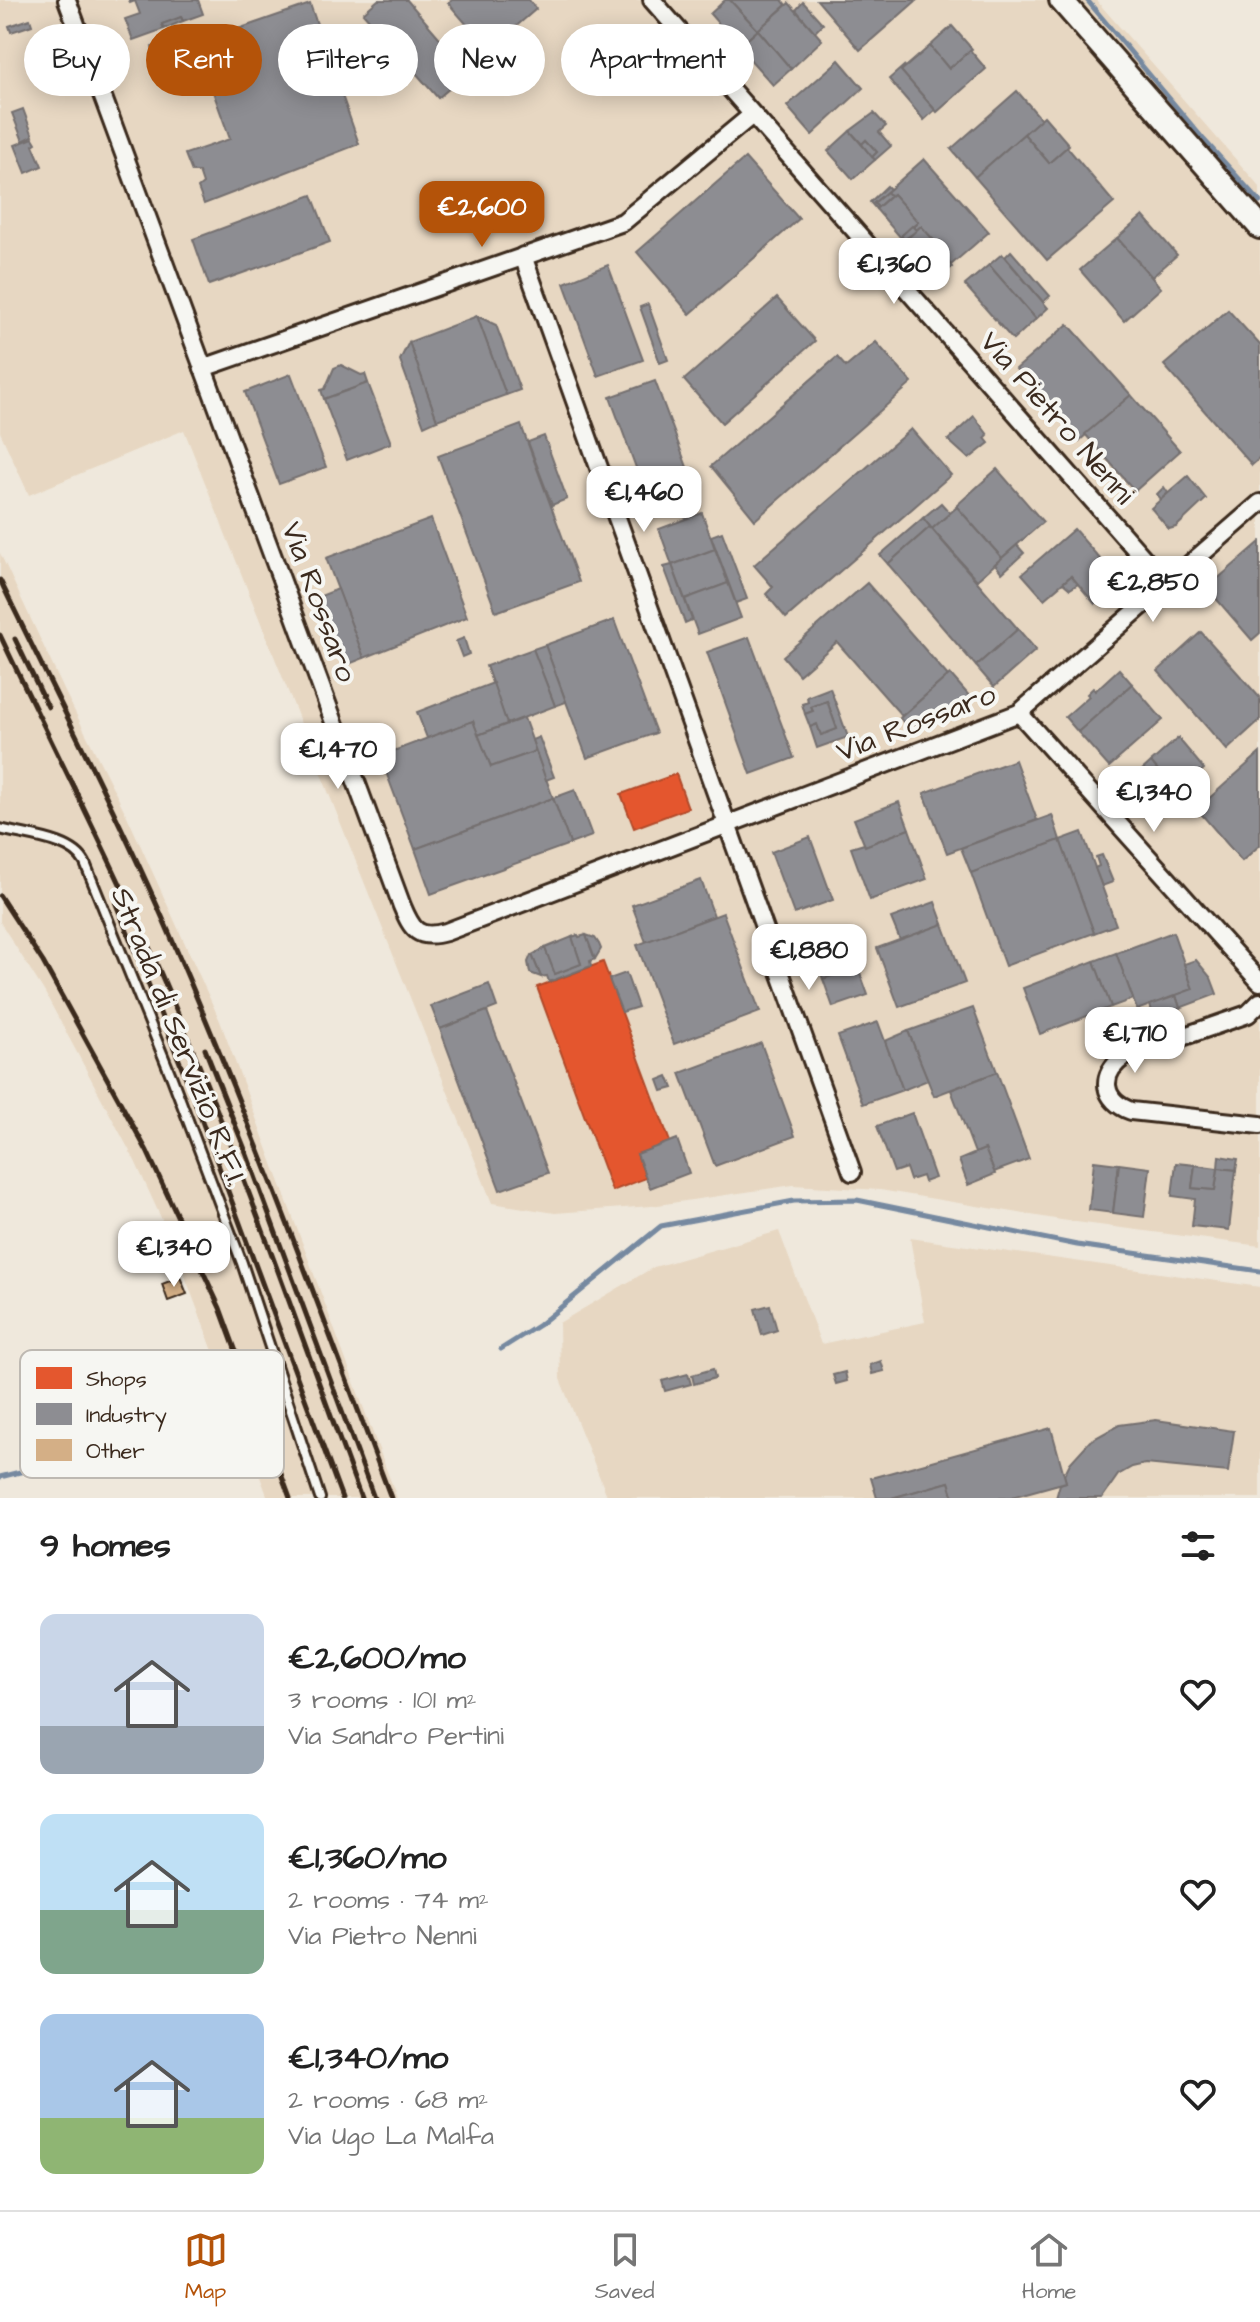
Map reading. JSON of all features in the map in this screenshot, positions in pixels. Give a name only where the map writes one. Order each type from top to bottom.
[{"type":"main road","points":[[1061,0],[1260,227]]},
{"type":"street","name":"Via Rossaro","points":[[67,0],[402,906],[415,929],[428,935],[446,932],[1019,713],[1260,503]]},
{"type":"street","name":"Via Pietro Nenni","points":[[652,0],[1167,585]]},
{"type":"street","points":[[203,368],[623,222],[752,115]]},
{"type":"street","points":[[523,256],[852,1172]]},
{"type":"street","points":[[1019,713],[1260,982]]},
{"type":"street","points":[[1260,1002],[1248,1014],[1124,1057],[1111,1068],[1107,1084],[1112,1099],[1131,1111],[1260,1125]]},
{"type":"lane","name":"Strada di Servizio R.F.I.","points":[[0,829],[69,846],[80,854],[85,863],[172,1078],[242,1263],[271,1350]]},
{"type":"lane","name":"Strada di Servizio R.F.I.","points":[[284,1390],[320,1498]]},
{"type":"shaded area","points":[[0,0],[1096,0],[1260,187],[1260,1246],[1061,1220],[880,1190],[793,1185],[651,1206],[555,1213],[492,1203],[184,430],[29,495],[0,432]]},
{"type":"shaded area","points":[[0,553],[128,818],[220,1021],[397,1498],[268,1498],[261,1478],[284,1478],[284,1350],[213,1350],[173,1244],[135,1161],[44,991],[0,922]]},
{"type":"shaded area","points":[[779,1231],[821,1344],[925,1322],[910,1238],[1260,1287],[1260,1498],[608,1498],[560,1379],[559,1323],[654,1267]]},
{"type":"building: Shops","points":[[676,774],[688,808],[634,828],[621,794]]},
{"type":"building: Shops","points":[[603,962],[670,1142],[637,1154],[646,1178],[612,1191],[537,987]]},
{"type":"building: Industry","points":[[129,0],[198,0],[203,14],[183,21],[181,17],[162,24],[146,24],[146,35],[133,40],[130,24],[125,19],[140,14],[135,1],[130,3]]},
{"type":"building: Industry","points":[[378,0],[407,0],[434,31],[434,93],[418,75],[418,24],[373,24],[363,13]]},
{"type":"building: Industry","points":[[452,0],[529,0],[536,9],[519,24],[466,24],[448,3]]},
{"type":"building: Industry","points":[[725,0],[730,0],[752,24],[719,24],[710,14]]},
{"type":"building: Industry","points":[[730,0],[782,0],[786,5],[758,30]]},
{"type":"building: Industry","points":[[817,0],[917,0],[860,50]]},
{"type":"building: Industry","points":[[803,2],[823,24],[815,32],[796,10]]},
{"type":"building: Industry","points":[[789,3],[822,40],[791,69],[758,30]]},
{"type":"building: Industry","points":[[310,4],[317,24],[278,24],[278,96],[342,96],[359,144],[204,204],[198,188],[203,184],[199,172],[192,172],[185,154],[230,139],[215,96],[262,96],[262,24],[252,24]]},
{"type":"building: Industry","points":[[181,17],[183,21],[176,24],[162,24]]},
{"type":"building: Industry","points":[[30,19],[32,24],[24,24],[24,28],[11,32],[9,26]]},
{"type":"building: Industry","points":[[952,26],[972,49],[949,69],[930,46]]},
{"type":"building: Industry","points":[[758,30],[791,69],[773,85],[754,64],[754,34]]},
{"type":"building: Industry","points":[[930,46],[949,69],[970,50],[986,69],[937,112],[901,71]]},
{"type":"building: Industry","points":[[839,60],[863,88],[812,135],[787,106]]},
{"type":"building: Industry","points":[[905,65],[901,71],[935,110],[924,120],[889,79]]},
{"type":"building: Industry","points":[[1017,91],[1041,119],[975,177],[951,149]]},
{"type":"building: Industry","points":[[23,109],[33,136],[23,141],[12,113]]},
{"type":"building: Industry","points":[[874,113],[886,126],[879,132],[891,146],[875,160],[872,157],[877,152],[866,140],[862,144],[850,131]]},
{"type":"building: Industry","points":[[1044,116],[1069,145],[1049,163],[1024,134]]},
{"type":"building: Industry","points":[[850,131],[875,160],[853,179],[828,151]]},
{"type":"building: Industry","points":[[1024,134],[1049,163],[1067,147],[1114,203],[1047,260],[975,177]]},
{"type":"building: Industry","points":[[33,138],[42,166],[26,173],[15,145]]},
{"type":"building: Industry","points":[[866,140],[877,152],[872,157],[862,144]]},
{"type":"building: Industry","points":[[745,158],[799,219],[690,314],[637,252]]},
{"type":"building: Industry","points":[[924,159],[989,232],[951,265],[944,258],[947,255],[921,226],[916,230],[914,227],[918,222],[893,194],[890,196],[887,192]]},
{"type":"building: Industry","points":[[887,186],[890,189],[874,203],[878,207],[876,209],[870,202]]},
{"type":"building: Industry","points":[[887,192],[890,196],[878,207],[874,203]]},
{"type":"building: Industry","points":[[893,194],[918,222],[901,238],[876,209]]},
{"type":"building: Industry","points":[[312,195],[330,242],[209,285],[193,239]]},
{"type":"building: Industry","points":[[1143,216],[1177,255],[1152,277],[1117,238]]},
{"type":"building: Industry","points":[[912,226],[917,231],[903,240],[902,235]]},
{"type":"building: Industry","points":[[921,226],[947,255],[944,258],[949,263],[936,274],[903,240]]},
{"type":"building: Industry","points":[[1117,238],[1161,288],[1124,321],[1080,270]]},
{"type":"building: Industry","points":[[1011,251],[1050,296],[1043,302],[1005,257]]},
{"type":"building: Industry","points":[[1002,254],[1048,308],[1036,319],[989,265]]},
{"type":"building: Industry","points":[[949,263],[952,267],[937,280],[929,270],[936,274]]},
{"type":"building: Industry","points":[[608,265],[643,360],[598,376],[564,283]]},
{"type":"building: Industry","points":[[989,265],[1036,319],[1013,340],[965,285]]},
{"type":"building: Industry","points":[[777,298],[815,341],[722,423],[684,380]]},
{"type":"building: Industry","points":[[648,304],[668,360],[660,363],[640,307]]},
{"type":"building: Industry","points":[[1228,310],[1260,345],[1260,458],[1252,465],[1164,365]]},
{"type":"building: Industry","points":[[477,316],[496,325],[520,390],[506,395]]},
{"type":"building: Industry","points":[[477,316],[506,395],[437,420],[409,342]]},
{"type":"building: Industry","points":[[1068,324],[1131,395],[1079,441],[1016,369]]},
{"type":"building: Industry","points":[[409,342],[437,420],[424,426],[400,360]]},
{"type":"building: Industry","points":[[876,342],[912,383],[755,520],[711,466],[837,357],[846,367]]},
{"type":"building: Industry","points":[[341,365],[365,374],[368,383],[324,399],[321,390],[325,389],[334,368]]},
{"type":"building: Industry","points":[[291,374],[326,467],[279,484],[245,392]]},
{"type":"building: Industry","points":[[655,381],[694,486],[649,503],[610,397]]},
{"type":"building: Industry","points":[[368,383],[391,443],[347,460],[324,399]]},
{"type":"building: Industry","points":[[1131,395],[1180,451],[1135,491],[1085,434]]},
{"type":"building: Industry","points":[[974,416],[988,435],[985,438],[989,443],[969,459],[948,440]]},
{"type":"building: Industry","points":[[521,425],[579,582],[496,612],[438,456]]},
{"type":"building: Industry","points":[[911,429],[951,475],[786,618],[766,594],[773,587],[754,565]]},
{"type":"building: Industry","points":[[544,436],[567,499],[552,505],[528,442]]},
{"type":"building: Industry","points":[[997,469],[1043,522],[1002,558],[956,506]]},
{"type":"building: Industry","points":[[1188,476],[1206,499],[1176,527],[1169,529],[1151,508]]},
{"type":"building: Industry","points":[[1164,487],[1168,493],[1161,499],[1157,494]]},
{"type":"building: Industry","points":[[941,503],[950,513],[932,529],[923,518]]},
{"type":"building: Industry","points":[[957,507],[1002,558],[977,580],[932,529]]},
{"type":"building: Industry","points":[[702,513],[715,549],[672,565],[659,529]]},
{"type":"building: Industry","points":[[923,518],[930,527],[888,564],[880,555]]},
{"type":"building: Industry","points":[[431,519],[467,617],[364,658],[326,558]]},
{"type":"building: Industry","points":[[930,527],[1018,629],[976,666],[888,564]]},
{"type":"building: Industry","points":[[1074,529],[1120,582],[1095,604],[1071,576],[1044,599],[1022,574]]},
{"type":"building: Industry","points":[[722,532],[747,599],[736,603],[711,536]]},
{"type":"building: Industry","points":[[1260,542],[1260,633],[1252,640],[1207,588]]},
{"type":"building: Industry","points":[[1017,545],[1024,553],[1002,573],[995,564]]},
{"type":"building: Industry","points":[[715,549],[728,583],[685,599],[672,565]]},
{"type":"building: Industry","points":[[672,565],[692,620],[685,623],[664,567]]},
{"type":"building: Industry","points":[[1071,576],[1078,584],[1070,589],[1063,583]]},
{"type":"building: Industry","points":[[728,583],[741,618],[698,634],[685,599]]},
{"type":"building: Industry","points":[[867,583],[948,676],[902,716],[837,642],[799,675],[783,656]]},
{"type":"building: Industry","points":[[338,589],[364,658],[344,666],[318,597]]},
{"type":"building: Industry","points":[[614,620],[656,733],[587,758],[545,645]]},
{"type":"building: Industry","points":[[1018,629],[1036,650],[994,687],[976,666]]},
{"type":"building: Industry","points":[[1201,632],[1260,698],[1260,720],[1227,750],[1158,671]]},
{"type":"building: Industry","points":[[749,637],[794,758],[751,774],[707,652]]},
{"type":"building: Industry","points":[[464,638],[469,654],[462,657],[456,641]]},
{"type":"building: Industry","points":[[545,645],[566,702],[555,706],[533,649]]},
{"type":"building: Industry","points":[[533,649],[555,706],[507,724],[486,666]]},
{"type":"building: Industry","points":[[1119,669],[1132,684],[1078,732],[1065,717],[1089,696],[1087,694],[1093,688],[1095,691]]},
{"type":"building: Industry","points":[[950,674],[971,698],[959,708],[907,727],[900,718]]},
{"type":"building: Industry","points":[[493,683],[507,724],[478,735],[473,721],[427,738],[417,712]]},
{"type":"building: Industry","points":[[1132,684],[1163,720],[1109,767],[1078,732]]},
{"type":"building: Industry","points":[[830,688],[848,737],[817,748],[810,727],[817,724],[821,735],[837,729],[827,701],[811,707],[813,711],[805,714],[802,704],[808,702],[807,697]]},
{"type":"building: Industry","points":[[827,701],[837,729],[821,735],[817,724],[810,727],[805,714],[813,711],[811,707]]},
{"type":"building: Industry","points":[[524,718],[536,751],[491,767],[478,735]]},
{"type":"building: Industry","points":[[473,721],[491,767],[536,751],[553,798],[415,849],[380,756]]},
{"type":"building: Industry","points":[[539,737],[554,777],[546,780],[532,740]]},
{"type":"building: Industry","points":[[1178,738],[1204,769],[1177,793],[1151,762]]},
{"type":"building: Industry","points":[[1260,753],[1260,845],[1242,861],[1197,809]]},
{"type":"building: Industry","points":[[1015,760],[1037,820],[947,853],[924,793]]},
{"type":"building: Industry","points":[[1151,762],[1177,793],[1156,813],[1129,782]]},
{"type":"building: Industry","points":[[575,790],[592,836],[570,844],[553,798]]},
{"type":"building: Industry","points":[[553,798],[570,844],[431,894],[415,849]]},
{"type":"building: Industry","points":[[899,802],[909,829],[865,846],[854,819]]},
{"type":"building: Industry","points":[[1052,815],[1060,840],[971,873],[961,848]]},
{"type":"building: Industry","points":[[909,829],[927,879],[870,900],[851,848],[865,846]]},
{"type":"building: Industry","points":[[1082,832],[1116,925],[1094,933],[1060,840]]},
{"type":"building: Industry","points":[[810,837],[833,900],[794,914],[771,852]]},
{"type":"building: Industry","points":[[1060,840],[1094,933],[1005,966],[971,873]]},
{"type":"building: Industry","points":[[1102,855],[1113,882],[1102,886],[1095,868],[1099,866],[1096,857]]},
{"type":"building: Industry","points":[[701,880],[714,916],[646,942],[632,905]]},
{"type":"building: Industry","points":[[935,902],[943,924],[900,940],[891,918]]},
{"type":"building: Industry","points":[[723,913],[760,1012],[674,1044],[637,945]]},
{"type":"building: Industry","points":[[943,924],[965,983],[899,1007],[877,948]]},
{"type":"building: Industry","points":[[837,932],[840,940],[827,945],[824,937]]},
{"type":"building: Industry","points":[[1173,932],[1193,989],[1137,1010],[1116,953]]},
{"type":"building: Industry","points":[[586,935],[595,959],[590,961],[591,966],[549,982],[547,976],[541,977],[532,955],[545,948],[555,974],[581,964],[572,937]]},
{"type":"building: Industry","points":[[586,935],[595,938],[601,949],[595,959]]},
{"type":"building: Industry","points":[[572,937],[581,964],[555,974],[545,948]]},
{"type":"building: Industry","points":[[824,937],[827,945],[815,949],[812,941]]},
{"type":"building: Industry","points":[[847,937],[858,967],[823,979],[813,950]]},
{"type":"building: Industry","points":[[1116,953],[1133,999],[1111,1007],[1094,961]]},
{"type":"building: Industry","points":[[531,955],[541,977],[530,973],[528,962]]},
{"type":"building: Industry","points":[[1196,960],[1211,978],[1217,994],[1180,1008],[1176,995],[1193,989],[1184,964]]},
{"type":"building: Industry","points":[[1094,961],[1111,1007],[1040,1034],[1023,988]]},
{"type":"building: Industry","points":[[858,967],[868,995],[833,1007],[823,979]]},
{"type":"building: Industry","points":[[626,973],[638,1007],[622,1012],[609,979]]},
{"type":"building: Industry","points":[[489,984],[497,1007],[440,1029],[431,1006]]},
{"type":"building: Industry","points":[[1176,996],[1180,1008],[1154,1017],[1150,1005]]},
{"type":"building: Industry","points":[[973,1008],[997,1072],[934,1096],[908,1031]]},
{"type":"building: Industry","points":[[487,1011],[548,1173],[500,1190],[440,1029]]},
{"type":"building: Industry","points":[[878,1022],[903,1090],[863,1104],[838,1036]]},
{"type":"building: Industry","points":[[908,1031],[928,1080],[903,1090],[885,1041]]},
{"type":"building: Industry","points":[[761,1043],[795,1136],[715,1166],[680,1073]]},
{"type":"building: Industry","points":[[997,1072],[1029,1159],[994,1172],[985,1149],[975,1153],[951,1090]]},
{"type":"building: Industry","points":[[668,1076],[673,1088],[662,1091],[658,1080]]},
{"type":"building: Industry","points":[[912,1113],[935,1178],[924,1182],[922,1176],[910,1180],[906,1168],[894,1172],[877,1126]]},
{"type":"building: Industry","points":[[677,1139],[689,1173],[650,1188],[637,1154]]},
{"type":"building: Industry","points":[[985,1149],[995,1174],[968,1185],[959,1160]]},
{"type":"building: Industry","points":[[1219,1156],[1238,1159],[1236,1170],[1218,1168]]},
{"type":"building: Industry","points":[[1094,1161],[1119,1164],[1113,1213],[1089,1210]]},
{"type":"building: Industry","points":[[1176,1163],[1195,1165],[1192,1188],[1215,1190],[1218,1168],[1236,1170],[1229,1230],[1192,1226],[1195,1199],[1172,1196]]},
{"type":"building: Industry","points":[[1119,1164],[1150,1168],[1144,1217],[1113,1213]]},
{"type":"building: Industry","points":[[1195,1165],[1218,1168],[1215,1190],[1192,1188]]},
{"type":"building: Industry","points":[[770,1305],[777,1330],[762,1335],[755,1309]]},
{"type":"building: Industry","points":[[881,1361],[884,1371],[872,1374],[870,1365]]},
{"type":"building: Industry","points":[[713,1369],[715,1378],[694,1384],[692,1375]]},
{"type":"building: Industry","points":[[845,1372],[847,1381],[836,1384],[833,1375]]},
{"type":"building: Industry","points":[[688,1374],[691,1384],[665,1391],[662,1381]]},
{"type":"building: Industry","points":[[1156,1420],[1234,1431],[1228,1472],[1145,1464],[1118,1475],[1102,1498],[1056,1498],[1060,1484],[1066,1482],[1064,1475],[1070,1463],[1090,1441],[1119,1425]]},
{"type":"building: Industry","points":[[1051,1428],[1066,1482],[1008,1498],[954,1498],[949,1482],[892,1498],[877,1498],[871,1478]]},
{"type":"building: Industry","points":[[949,1482],[954,1498],[892,1498],[895,1497]]},
{"type":"building: Other","points":[[180,1277],[187,1294],[168,1301],[162,1284]]},
{"type":"waterway","points":[[1087,0],[1260,202]]},
{"type":"waterway","points":[[501,1349],[539,1325],[661,1226],[794,1201],[857,1200],[1077,1245],[1260,1271]]},
{"type":"waterway","points":[[0,1477],[20,1472]]},
{"type":"railway","points":[[0,580],[150,890],[200,1005],[391,1498]]},
{"type":"railway","points":[[0,635],[150,949],[196,1057],[361,1498]]},
{"type":"railway","points":[[15,639],[48,707]]},
{"type":"railway","points":[[0,896],[43,962],[147,1151],[220,1308],[235,1350]]},
{"type":"railway","points":[[116,904],[183,1070],[342,1498]]},
{"type":"railway","points":[[205,1049],[374,1498]]},
{"type":"railway","points":[[283,1478],[290,1498]]}]
